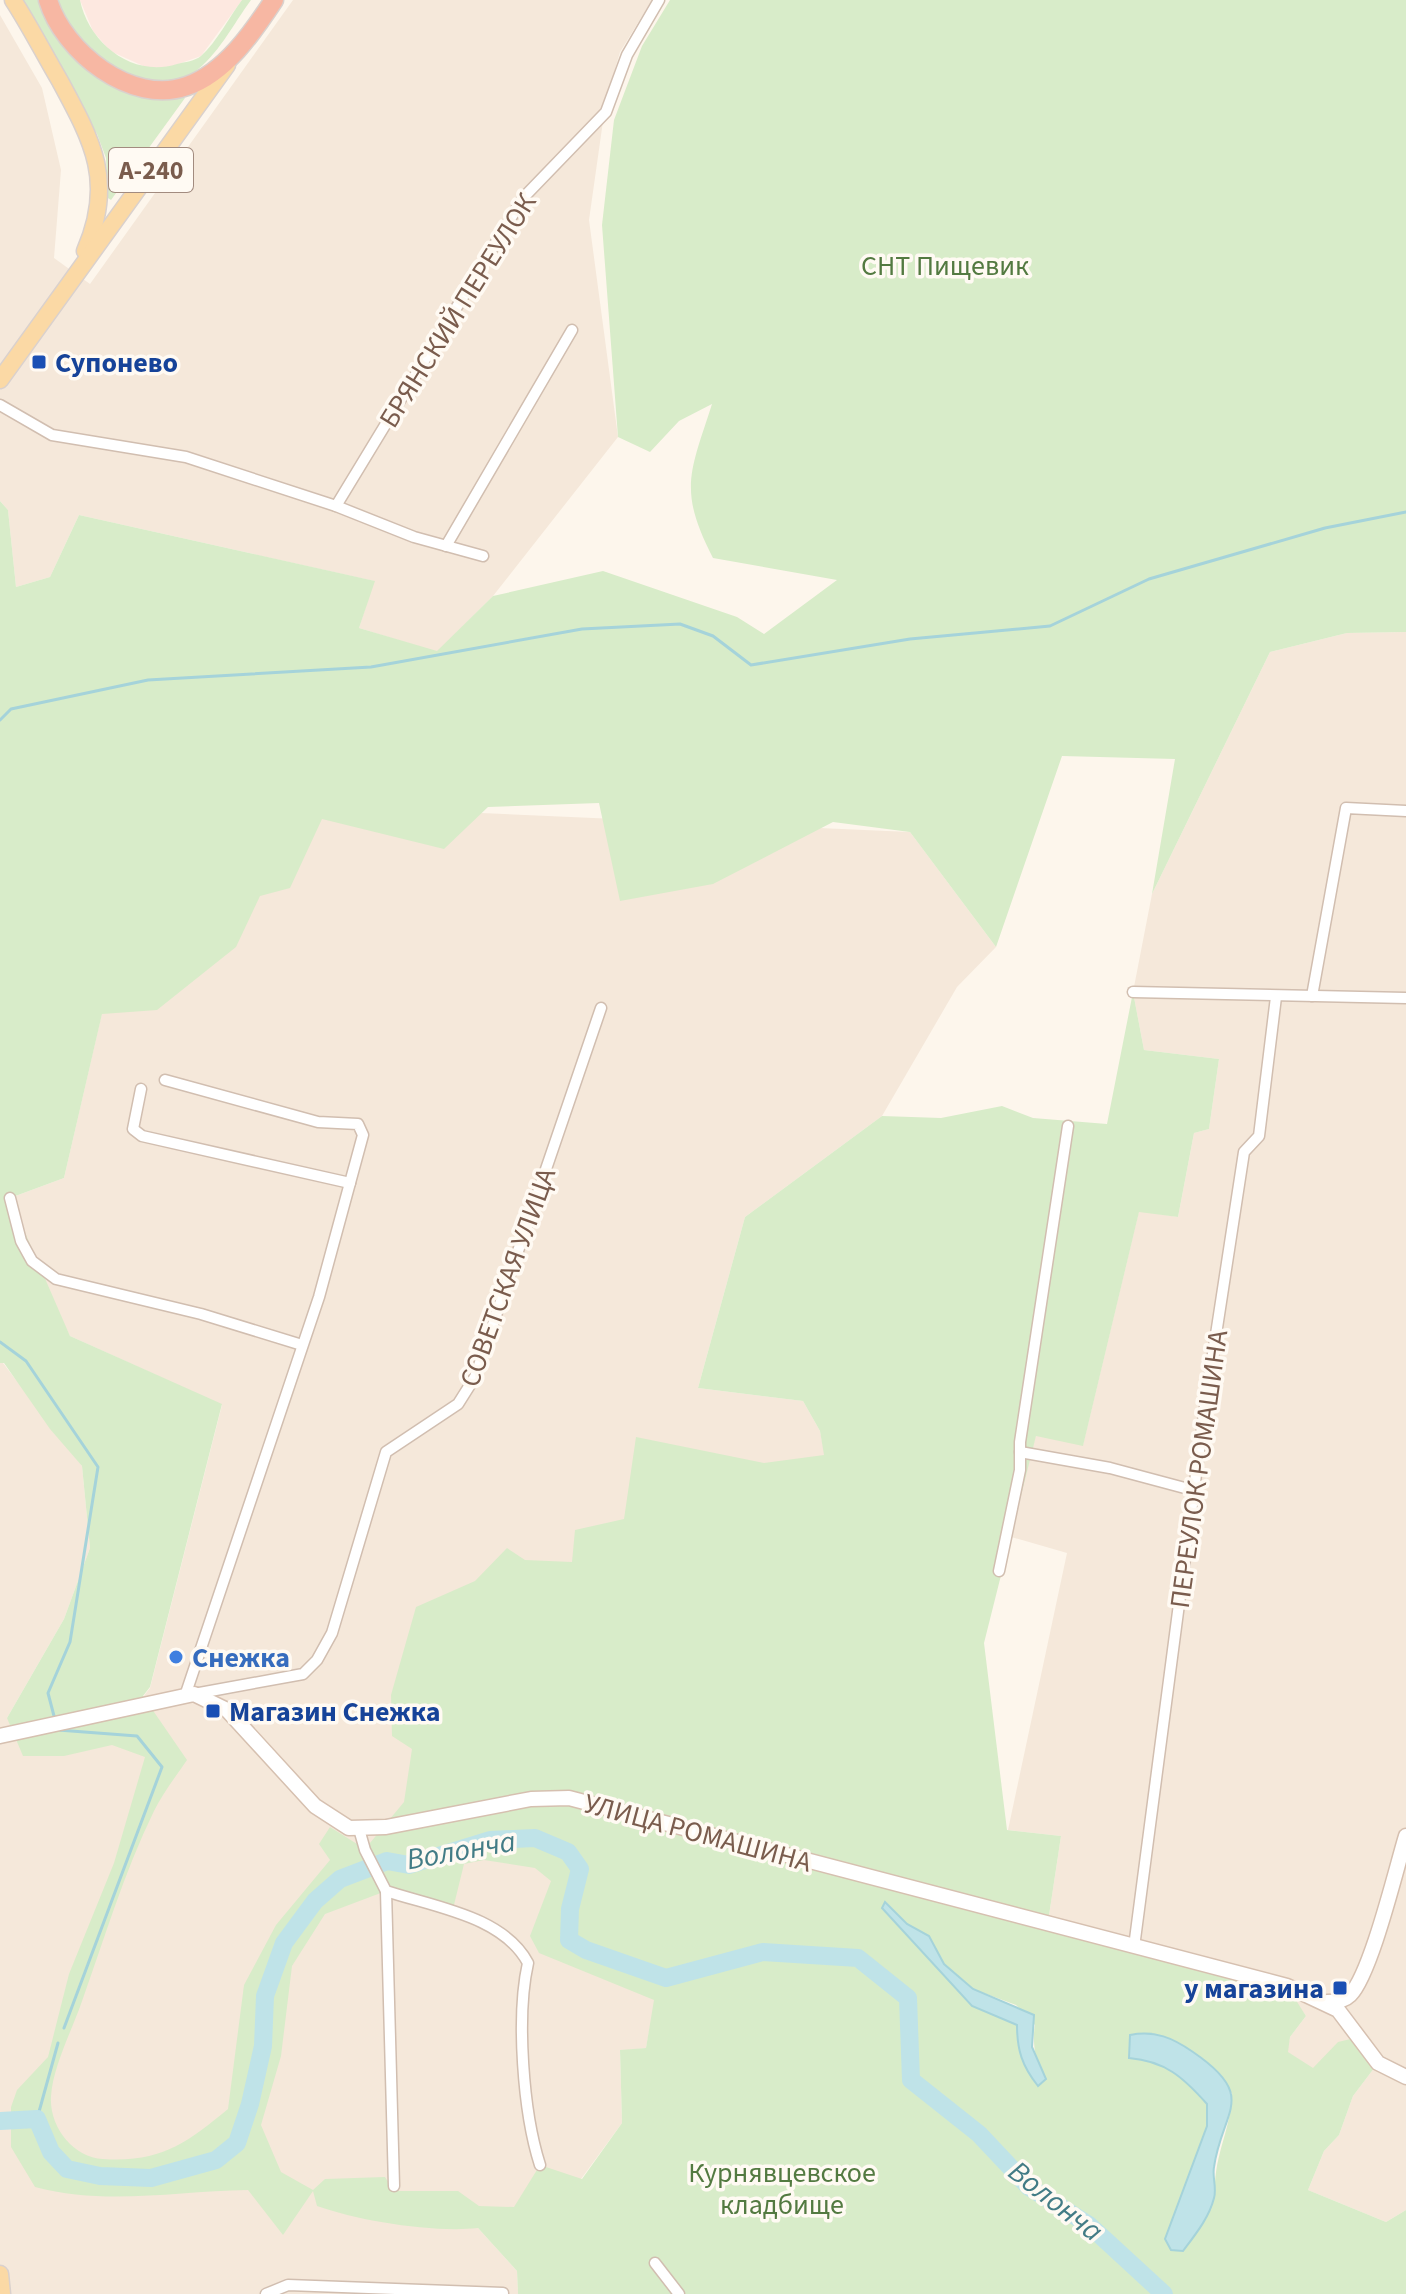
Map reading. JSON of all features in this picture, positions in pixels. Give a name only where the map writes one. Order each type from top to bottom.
[{"type":"highway","points":[[48,0],[61,30],[85,58],[116,77],[158,89],[175,89],[198,81],[244,41]]},
{"type":"highway","name":"А-240","points":[[244,41],[272,3]]},
{"type":"main road","points":[[13,0],[81,119],[99,167],[96,222],[81,262],[59,299]]},
{"type":"main road","name":"А-240","points":[[1,377],[244,41]]},
{"type":"main road","points":[[0,2274],[2,2294]]},
{"type":"street","name":"БРЯНСКИЙ ПЕРЕУЛОК","points":[[336,506],[523,198],[606,112],[627,55],[659,0]]},
{"type":"street","points":[[446,546],[572,330]]},
{"type":"street","points":[[0,405],[52,435],[186,457],[483,556]]},
{"type":"street","points":[[1312,996],[1346,808],[1406,811]]},
{"type":"street","points":[[1133,992],[1406,998]]},
{"type":"street","name":"ПЕРЕУЛОК РОМАШИНА","points":[[1134,1947],[1205,1406],[1244,1152],[1259,1136],[1276,997]]},
{"type":"street","name":"СОВЕТСКАЯ УЛИЦА","points":[[189,1695],[303,1674],[317,1660],[332,1633],[386,1452],[458,1404],[475,1377],[601,1008]]},
{"type":"street","points":[[165,1080],[318,1122],[358,1124],[363,1129],[319,1297],[189,1695]]},
{"type":"street","points":[[141,1089],[133,1129],[142,1136],[350,1183]]},
{"type":"street","points":[[999,1571],[1020,1470],[1020,1452],[1068,1126]]},
{"type":"street","points":[[10,1198],[21,1241],[32,1261],[56,1279],[201,1314],[302,1345]]},
{"type":"street","points":[[1020,1452],[1110,1468],[1196,1491]]},
{"type":"street","points":[[0,1736],[189,1695],[227,1710],[327,1816],[359,1829],[372,1865],[386,1891],[394,2186]]},
{"type":"street","name":"УЛИЦА РОМАШИНА","points":[[359,1829],[386,1827],[531,1799],[569,1798],[1287,1986],[1327,2002],[1338,2010],[1383,2067],[1406,2077]]},
{"type":"street","points":[[1359,2037],[1352,2008],[1406,1836]]},
{"type":"street","points":[[386,1891],[496,1929],[519,1945],[528,1963],[522,1991],[523,2047],[540,2165]]},
{"type":"street","points":[[1327,2002],[1345,1999],[1359,1980]]},
{"type":"street","points":[[655,2263],[679,2294]]},
{"type":"street","points":[[266,2294],[288,2285],[503,2293]]},
{"type":"shaded area","points":[[80,0],[242,0],[201,56],[164,69],[150,69],[110,51],[93,31]]},
{"type":"shaded area","name":"Супонево","points":[[293,0],[652,0],[620,52],[606,100],[589,220],[618,437],[493,596],[437,652],[359,628],[374,581],[79,515],[50,577],[16,587],[8,510],[0,501],[0,15],[42,88],[61,170],[54,258],[90,284]]},
{"type":"shaded area","points":[[1406,632],[1406,2210],[1386,2222],[1308,2190],[1324,2151],[1339,2135],[1353,2096],[1378,2063],[1313,2069],[1287,2052],[1290,2037],[1306,2016],[1299,2006],[1048,1922],[1061,1836],[1008,1830],[1067,1553],[1008,1536],[1036,1435],[1083,1445],[1139,1211],[1178,1217],[1194,1133],[1209,1129],[1219,1059],[1144,1050],[1133,992],[1152,894],[1270,652],[1347,633]]},
{"type":"shaded area","points":[[321,806],[910,832],[996,947],[957,987],[882,1116],[745,1217],[698,1388],[803,1401],[820,1431],[834,1501],[655,2000],[646,2048],[620,2051],[622,2123],[581,2179],[515,2207],[478,2228],[517,2271],[518,2294],[0,2294],[0,1363],[82,1466],[90,1548],[64,1619],[7,1718],[104,1746],[150,1688],[222,1405],[70,1336],[2,1201],[64,1178],[102,1013]]},
{"type":"green space","points":[[22,0],[39,0],[60,44],[76,61],[95,74],[138,91],[185,98],[111,200],[108,198],[106,158],[97,134]]},
{"type":"green space","points":[[55,0],[80,0],[93,31],[115,54],[129,62],[161,67],[201,56],[218,37],[242,0],[251,0],[202,66],[179,79],[164,81],[131,75],[100,59],[73,35]]},
{"type":"green space","points":[[670,0],[1406,0],[1406,632],[1347,633],[1270,652],[1152,894],[1175,759],[1062,756],[996,947],[910,832],[833,822],[713,884],[620,901],[599,803],[488,807],[444,849],[322,819],[290,888],[260,896],[236,947],[157,1010],[102,1014],[64,1178],[10,1198],[70,1336],[222,1404],[150,1687],[143,1696],[187,1760],[154,1811],[124,1882],[55,2073],[51,2096],[54,2119],[65,2138],[82,2153],[103,2159],[141,2158],[185,2141],[228,2109],[244,1985],[276,1925],[330,1860],[319,1844],[330,1827],[365,1849],[404,1802],[412,1749],[392,1736],[391,1695],[416,1607],[475,1581],[507,1548],[525,1560],[572,1562],[575,1530],[624,1519],[636,1437],[764,1463],[824,1455],[820,1431],[803,1401],[698,1388],[745,1217],[882,1116],[941,1118],[1002,1106],[1033,1118],[1107,1124],[1133,992],[1144,1050],[1219,1059],[1209,1129],[1194,1133],[1178,1217],[1139,1212],[1083,1446],[1036,1436],[984,1643],[1007,1830],[1061,1836],[1048,1922],[1287,1986],[1306,2016],[1290,2037],[1288,2052],[1313,2068],[1338,2042],[1359,2037],[1378,2063],[1353,2096],[1339,2135],[1324,2151],[1308,2190],[1386,2222],[1406,2210],[1406,2294],[518,2294],[517,2271],[478,2228],[419,2227],[354,2216],[317,2206],[313,2191],[283,2235],[248,2190],[115,2197],[62,2193],[35,2187],[11,2147],[11,2107],[17,2090],[48,2057],[69,1974],[114,1863],[145,1757],[112,1745],[64,1756],[23,1756],[7,1718],[64,1619],[90,1548],[82,1466],[50,1429],[4,1363],[0,1363],[0,501],[8,510],[16,587],[50,577],[79,515],[375,581],[359,628],[437,651],[493,596],[603,571],[737,617],[764,634],[837,580],[713,558],[695,515],[691,481],[712,404],[679,421],[650,452],[618,437],[602,225],[614,120],[642,46]],"holes":[[[484,1860],[535,1868],[551,1881],[530,1936],[539,1953],[654,2000],[646,2048],[620,2050],[622,2123],[582,2179],[540,2165],[514,2207],[479,2206],[458,2191],[394,2191],[385,2177],[325,2179],[313,2190],[281,2172],[261,2125],[281,2056],[292,1966],[325,1914],[386,1891],[452,1913],[464,1864]],[[886,1902],[907,1924],[929,1936],[944,1964],[973,1989],[1016,2005],[1035,2025],[1039,2085],[1022,2058],[1017,2025],[972,2006],[882,1909]],[[1155,2060],[1232,2093],[1217,2168],[1215,2196],[1198,2153],[1207,2126],[1207,2104],[1189,2083]]]},
{"type":"water","points":[[885,1902],[907,1924],[929,1936],[944,1964],[973,1989],[1034,2015],[1032,2047],[1046,2079],[1038,2086],[1022,2057],[1017,2025],[972,2006],[882,1908]]},
{"type":"water","points":[[1156,2034],[1178,2043],[1213,2068],[1231,2093],[1231,2105],[1214,2167],[1212,2205],[1183,2251],[1171,2250],[1165,2239],[1207,2126],[1207,2104],[1172,2072],[1153,2063],[1129,2058],[1130,2035]]},
{"type":"waterway","points":[[0,720],[11,709],[148,680],[371,667],[582,629],[680,624],[713,636],[751,665],[910,639],[1050,626],[1149,579],[1325,528],[1406,512]]},
{"type":"waterway","points":[[0,1342],[26,1361],[98,1467],[70,1642],[48,1693],[54,1716]]},
{"type":"waterway","points":[[58,1730],[137,1736],[162,1767],[64,2028]]},
{"type":"waterway","name":"Волонча","points":[[0,2121],[37,2119],[51,2152],[67,2169],[100,2176],[151,2178],[216,2160],[237,2143],[250,2104],[263,2046],[265,1996],[284,1943],[315,1901],[340,1879],[387,1861],[409,1865],[490,1840],[535,1838],[568,1852],[580,1869],[570,1909],[569,1940],[586,1950],[666,1978],[763,1952],[858,1958],[908,1998],[911,2080],[979,2134],[1029,2187],[1089,2225],[1164,2294]]},
{"type":"waterway","points":[[37,2119],[58,2043]]},
{"type":"place","name":"Супонево","points":[[39,362]]},
{"type":"place","name":"Снежка","points":[[176,1657]]},
{"type":"place","name":"Магазин Снежка","points":[[213,1711]]},
{"type":"place","name":"у магазина","points":[[1340,1988]]},
{"type":"park label","name":"СНТ Пищевик","points":[[945,265]]},
{"type":"park label","name":"Курнявцевское кладбище","points":[[782,2188]]}]
